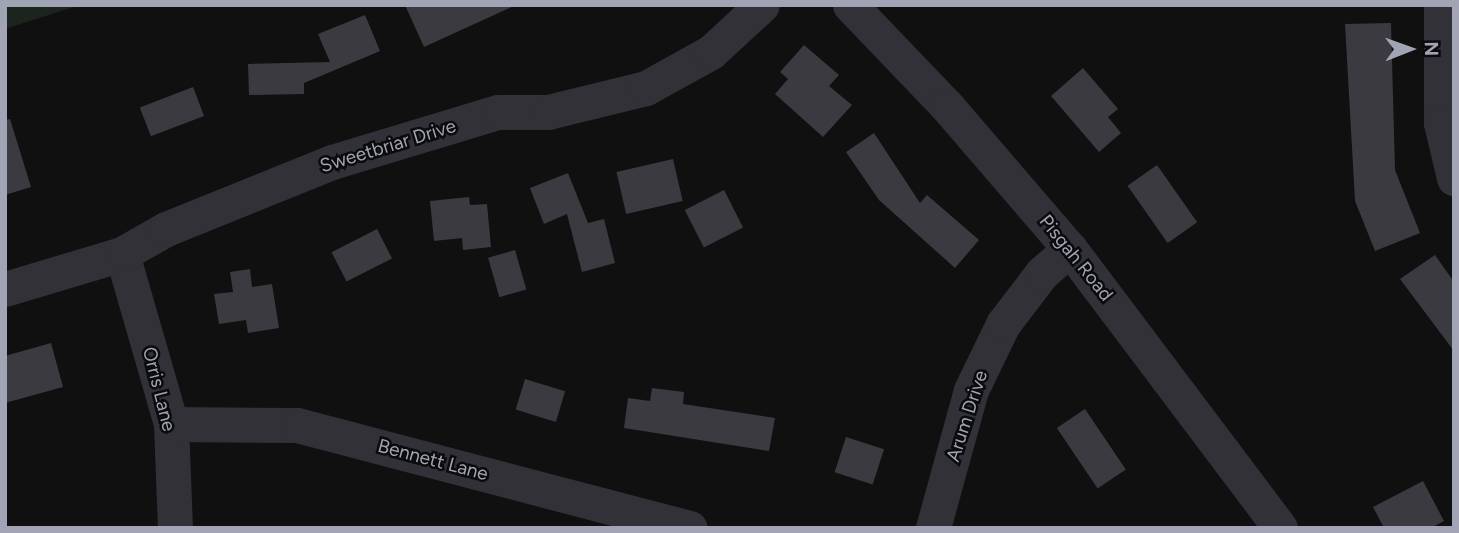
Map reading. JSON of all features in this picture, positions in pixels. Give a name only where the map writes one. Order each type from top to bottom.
[{"type":"street","name":"Sweetbriar Drive","points":[[5,289],[122,254],[166,229],[332,162],[498,112],[548,113],[646,88],[711,52],[762,5]]},
{"type":"street","name":"Pisgah Road","points":[[850,5],[946,105],[1070,249],[1280,528]]},
{"type":"street","points":[[1441,5],[1441,122],[1454,178]]},
{"type":"street","name":"Arum Drive","points":[[933,528],[971,390],[1003,324],[1042,273],[1070,249]]},
{"type":"street","name":"Orris Lane","points":[[122,254],[171,424],[175,528]]},
{"type":"street","name":"Bennett Lane","points":[[171,424],[298,425],[690,528]]},
{"type":"shaded area","points":[[5,5],[80,5],[5,29]]},
{"type":"building","points":[[405,5],[516,5],[424,47]]},
{"type":"building","points":[[365,15],[380,51],[304,83],[304,94],[249,95],[248,64],[330,62],[318,34]]},
{"type":"building","points":[[1391,23],[1395,170],[1420,233],[1375,251],[1355,201],[1345,24]]},
{"type":"building","points":[[804,45],[839,75],[829,86],[852,105],[823,137],[775,94],[788,79],[780,72]]},
{"type":"building","points":[[1083,68],[1118,109],[1108,117],[1121,133],[1099,152],[1051,96]]},
{"type":"building","points":[[193,87],[204,116],[151,136],[140,107]]},
{"type":"building","points":[[10,119],[31,187],[5,195],[5,120]]},
{"type":"building","points":[[874,133],[920,203],[927,195],[979,240],[955,268],[879,200],[846,152]]},
{"type":"building","points":[[673,159],[683,201],[626,214],[616,172]]},
{"type":"building","points":[[1157,165],[1197,222],[1168,243],[1128,186]]},
{"type":"building","points":[[568,173],[588,223],[604,219],[615,263],[582,272],[567,214],[544,224],[530,188]]},
{"type":"building","points":[[724,190],[743,227],[704,247],[685,210]]},
{"type":"building","points":[[469,197],[470,205],[487,204],[491,247],[463,250],[462,238],[434,241],[430,201]]},
{"type":"building","points":[[377,229],[392,258],[347,282],[332,252]]},
{"type":"building","points":[[515,250],[526,289],[499,297],[488,258]]},
{"type":"building","points":[[1435,255],[1454,282],[1454,351],[1400,279]]},
{"type":"building","points":[[250,269],[252,287],[272,284],[279,328],[248,333],[246,320],[219,324],[214,294],[233,292],[230,272]]},
{"type":"building","points":[[51,343],[63,387],[5,403],[5,356]]},
{"type":"building","points":[[525,379],[565,391],[556,422],[516,410]]},
{"type":"building","points":[[652,388],[684,392],[683,404],[775,418],[769,451],[624,428],[628,398],[650,401]]},
{"type":"building","points":[[1085,409],[1126,470],[1098,489],[1057,428]]},
{"type":"building","points":[[846,437],[884,449],[873,485],[835,472]]},
{"type":"building","points":[[1423,481],[1444,521],[1431,528],[1384,528],[1373,507]]}]
